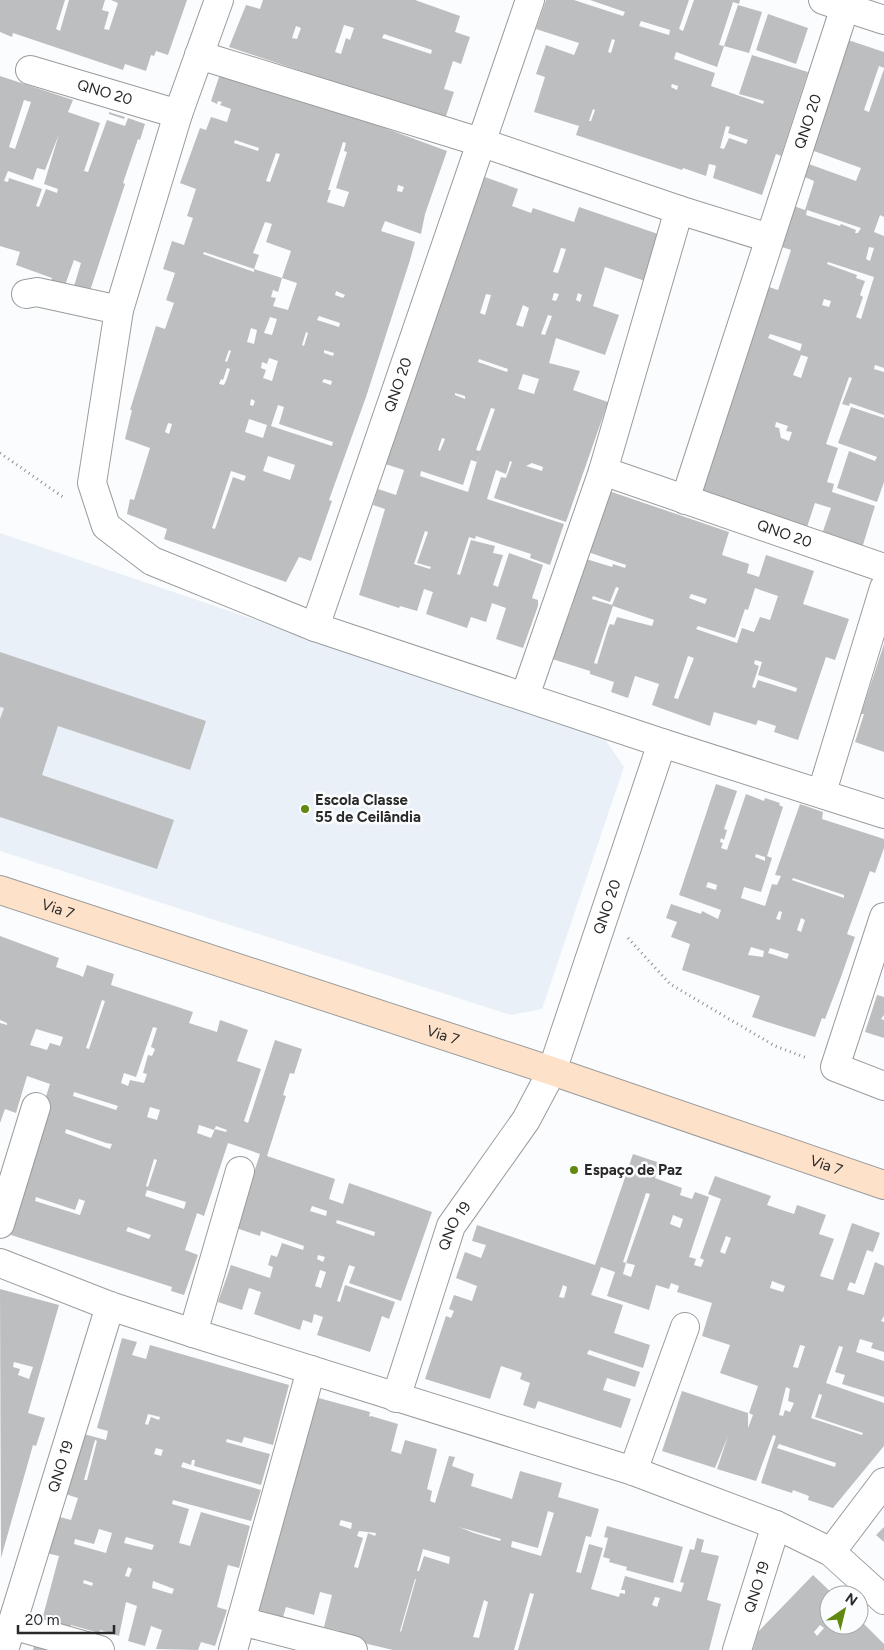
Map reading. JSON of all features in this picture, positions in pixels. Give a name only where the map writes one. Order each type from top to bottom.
[{"type":"main road","name":"Via 7","points":[[0,890],[552,1071],[884,1185]]},
{"type":"street","points":[[219,0],[178,114],[119,310],[92,484],[106,526],[152,561],[315,627],[662,743],[822,792],[884,814]]},
{"type":"street","name":"QNO 20","points":[[315,627],[530,0]]},
{"type":"street","name":"QNO 20","points":[[685,500],[769,238],[834,3],[884,20]]},
{"type":"street","points":[[199,55],[480,142],[679,210],[769,238]]},
{"type":"street","name":"QNO 20","points":[[30,70],[178,114]]},
{"type":"street","points":[[525,696],[603,471],[679,210]]},
{"type":"street","points":[[26,294],[37,292],[119,310]]},
{"type":"street","name":"QNO 20","points":[[603,471],[884,568]]},
{"type":"street","points":[[822,792],[884,588]]},
{"type":"street","name":"QNO 20","points":[[552,1071],[662,743]]},
{"type":"street","points":[[884,917],[835,1068],[884,1086]]},
{"type":"street","name":"QNO 19","points":[[396,1398],[451,1226],[526,1120],[552,1071]]},
{"type":"street","points":[[0,1224],[36,1108]]},
{"type":"street","points":[[193,1334],[240,1171]]},
{"type":"street","points":[[0,1264],[110,1306],[193,1334],[633,1471],[776,1525],[831,1552],[884,1600]]},
{"type":"street","name":"QNO 19","points":[[100,1650],[8,1638],[110,1306]]},
{"type":"street","points":[[633,1471],[685,1327]]},
{"type":"street","points":[[232,1650],[311,1370]]},
{"type":"street","points":[[831,1552],[884,1482]]},
{"type":"street","name":"QNO 19","points":[[737,1650],[776,1525]]},
{"type":"street","points":[[241,1621],[353,1650]]},
{"type":"path","points":[[0,453],[65,498]]},
{"type":"path","points":[[605,913],[670,984],[775,1046],[835,1068]]},
{"type":"shaded area","name":"Escola Classe 55 de Ceilândia","points":[[0,533],[604,738],[624,767],[542,1009],[511,1015],[0,851]]},
{"type":"building","points":[[0,0],[65,0],[56,29],[60,31],[69,0],[105,0],[102,10],[109,12],[104,29],[109,30],[118,3],[111,0],[187,0],[168,55],[156,51],[154,56],[151,55],[146,71],[125,64],[123,70],[13,33],[12,37],[0,32]]},
{"type":"building","points":[[263,0],[415,0],[460,16],[455,32],[470,37],[461,64],[453,61],[444,89],[454,92],[445,119],[229,47],[246,5],[260,9]],"holes":[[[344,25],[354,28],[350,40],[346,38],[341,54],[335,52]],[[296,26],[301,28],[297,39],[292,38]],[[384,34],[432,50],[431,54],[382,38]]]},
{"type":"building","points":[[546,0],[574,0],[623,16],[625,12],[590,0],[689,0],[679,29],[683,31],[694,0],[740,0],[739,4],[733,2],[719,45],[724,46],[717,67],[676,52],[674,59],[715,73],[711,86],[763,104],[764,101],[739,94],[752,55],[808,72],[781,156],[776,154],[762,195],[713,178],[716,166],[714,165],[709,164],[706,176],[683,168],[682,170],[576,135],[579,126],[534,112],[545,77],[536,74],[546,45],[574,55],[579,43],[536,29]],"holes":[[[641,21],[670,30],[669,35],[639,26]],[[612,39],[615,40],[611,53],[608,52]],[[672,84],[678,86],[677,90],[671,87]],[[593,109],[595,110],[591,121],[589,121]],[[726,126],[730,127],[728,133],[748,140],[746,144],[729,138],[724,149],[720,148]]]},
{"type":"building","points":[[738,5],[762,12],[749,53],[724,46]]},
{"type":"building","points":[[768,14],[808,28],[796,64],[756,50]]},
{"type":"building","points":[[848,40],[884,52],[884,68],[879,66],[864,110],[869,112],[884,69],[884,217],[880,215],[874,232],[884,236],[884,368],[875,365],[874,369],[884,372],[884,415],[850,403],[849,406],[842,404],[852,378],[849,377],[826,444],[838,448],[827,482],[834,484],[832,492],[875,506],[862,548],[822,534],[831,508],[815,503],[806,530],[698,493],[763,285],[778,290],[791,250],[779,246],[791,205],[805,210],[814,181],[800,175],[806,163],[856,181],[861,168],[811,150]],"holes":[[[807,210],[861,228],[858,233],[855,233],[856,230],[841,224],[840,226],[806,215]],[[869,247],[874,248],[870,261],[866,259]],[[828,262],[874,277],[861,319],[856,317],[863,297],[860,295],[865,281],[856,278],[857,275],[827,264]],[[824,299],[831,301],[829,307],[822,305]],[[770,334],[802,344],[800,351],[768,338]],[[801,355],[808,357],[801,378],[793,375]],[[776,422],[788,426],[786,431],[792,432],[789,441],[781,438],[779,428],[775,427]]]},
{"type":"building","points":[[220,74],[355,117],[447,151],[425,214],[421,234],[385,221],[381,231],[415,242],[366,397],[329,500],[332,501],[311,561],[299,557],[286,582],[164,539],[167,529],[127,514],[130,499],[134,500],[150,448],[125,439],[132,410],[130,410],[156,326],[165,329],[174,303],[166,300],[175,273],[163,269],[172,241],[184,245],[193,218],[187,216],[196,189],[180,183],[200,128],[206,130],[211,117],[227,122],[231,109],[220,105],[222,102],[218,101],[217,104],[211,101]],"holes":[[[235,140],[259,148],[258,151],[234,143]],[[343,142],[346,143],[344,151],[347,152],[336,188],[349,192],[344,207],[327,202],[331,190],[328,190]],[[276,153],[280,154],[270,182],[266,181]],[[398,185],[404,187],[402,192],[397,191]],[[265,222],[272,224],[266,242],[291,251],[282,278],[254,269],[259,255],[253,253]],[[204,252],[254,269],[254,272],[203,254]],[[282,278],[297,283],[288,310],[273,306],[276,298],[271,297],[273,290],[278,292]],[[336,291],[345,295],[343,298],[335,295]],[[319,316],[340,323],[339,327],[317,320]],[[270,317],[277,319],[272,335],[264,333]],[[251,328],[257,330],[254,344],[247,342]],[[306,332],[308,333],[304,346],[302,345]],[[229,350],[231,351],[227,362],[225,361]],[[324,350],[334,353],[333,356],[324,353]],[[269,358],[278,361],[272,381],[263,378],[266,370],[261,368],[262,362],[267,364]],[[227,368],[230,369],[224,385],[219,384],[221,379],[223,380]],[[324,379],[332,381],[331,385],[322,382]],[[251,399],[255,401],[253,406],[250,405]],[[278,405],[284,407],[279,424],[333,442],[332,446],[271,426]],[[249,419],[267,425],[263,438],[245,432]],[[168,423],[172,424],[169,434],[165,432]],[[268,456],[295,465],[290,480],[263,471]],[[231,471],[246,476],[244,481],[233,477],[215,529],[212,528]]]},
{"type":"building","points":[[0,76],[73,100],[68,112],[100,123],[84,171],[88,172],[107,120],[125,126],[128,118],[145,124],[123,183],[125,184],[90,291],[74,286],[81,263],[74,260],[64,288],[50,284],[52,278],[16,265],[20,252],[0,246]],"holes":[[[24,100],[31,102],[15,149],[9,147]],[[59,134],[44,184],[58,189],[57,193],[46,189],[39,207],[36,206],[42,189],[9,178],[8,182],[4,181],[8,171],[33,180],[37,168],[45,170]]]},
{"type":"building","points":[[109,112],[125,117],[124,119],[109,114]]},
{"type":"building","points":[[482,176],[518,189],[512,206],[531,213],[533,208],[574,222],[579,207],[661,235],[645,281],[605,267],[593,306],[619,315],[605,355],[556,338],[549,363],[580,371],[573,390],[608,402],[566,522],[494,498],[501,477],[506,478],[512,462],[510,461],[506,474],[496,470],[487,499],[564,524],[550,565],[530,558],[531,554],[476,536],[475,539],[469,537],[457,574],[460,575],[471,540],[495,546],[493,553],[503,555],[493,585],[498,587],[509,553],[543,565],[532,598],[538,600],[538,606],[523,648],[496,639],[506,608],[492,603],[486,622],[471,617],[467,628],[426,614],[433,592],[424,589],[417,611],[400,606],[399,608],[359,595],[385,509],[373,505],[378,489],[396,495],[404,470],[385,464]],"holes":[[[561,248],[566,249],[558,273],[553,272]],[[554,293],[559,294],[556,301],[552,300]],[[578,293],[582,295],[580,302],[576,300]],[[486,294],[491,295],[485,315],[480,313]],[[523,305],[529,308],[523,327],[516,325]],[[548,315],[552,316],[545,335],[541,334]],[[479,359],[508,369],[507,372],[478,362]],[[523,374],[539,379],[534,394],[518,389]],[[455,393],[465,396],[465,399],[455,395]],[[491,408],[495,409],[480,451],[476,450]],[[442,438],[445,439],[440,451],[438,450]],[[471,460],[477,462],[468,492],[420,476],[421,471],[463,485]],[[532,463],[543,467],[542,471],[526,466]],[[425,531],[428,532],[417,563],[431,567],[430,569],[414,564]]]},
{"type":"building","points":[[851,407],[884,418],[884,482],[877,502],[837,488],[849,451],[875,461],[877,457],[838,443]]},
{"type":"building","points":[[606,490],[729,532],[722,555],[749,564],[747,573],[759,577],[766,555],[814,571],[803,604],[849,619],[835,660],[826,657],[798,740],[774,732],[776,726],[758,720],[756,725],[714,712],[710,726],[652,705],[659,684],[635,676],[628,698],[611,692],[614,682],[590,674],[590,671],[549,658],[564,614],[569,615],[573,603],[568,601],[583,558],[612,567],[613,564],[625,568],[626,565],[585,551]],"holes":[[[616,587],[619,588],[612,605],[592,599],[593,596],[610,602]],[[755,588],[778,596],[770,620],[760,617],[754,632],[742,628],[737,643],[696,629],[698,626],[735,638],[745,609],[748,610]],[[691,594],[707,599],[705,604],[689,598]],[[613,606],[654,620],[652,626],[617,617],[614,625],[610,624],[597,664],[594,663]],[[688,656],[694,658],[678,699],[674,698]],[[755,660],[762,662],[758,675],[797,688],[796,692],[758,680],[755,688],[752,687],[759,666],[754,664]]]},
{"type":"building","points":[[884,644],[884,752],[855,742],[864,714],[861,714]]},
{"type":"building","points":[[0,652],[206,721],[190,770],[58,726],[42,775],[174,820],[157,869],[0,817],[0,719],[4,708],[0,707]]},
{"type":"building","points":[[716,784],[737,791],[724,829],[727,830],[724,840],[721,838],[720,842],[723,843],[721,848],[727,850],[746,794],[764,801],[765,798],[780,803],[779,805],[783,807],[767,856],[772,858],[761,892],[744,887],[741,898],[765,906],[772,884],[777,885],[781,876],[775,875],[800,804],[823,812],[822,819],[884,839],[884,848],[875,873],[870,871],[847,934],[855,937],[825,1019],[822,1018],[815,1037],[752,1017],[760,996],[682,970],[690,944],[671,937],[677,922],[666,918],[671,904],[701,914],[702,911],[718,919],[721,910],[679,895]],"holes":[[[756,854],[765,857],[765,861],[755,857]],[[793,878],[844,895],[844,898],[792,880]],[[708,882],[717,885],[716,890],[706,887]],[[779,911],[782,912],[780,920],[776,919]],[[801,918],[805,920],[801,932],[797,930]],[[751,947],[764,951],[763,957],[748,955]],[[770,948],[789,954],[787,959],[768,953]]]},
{"type":"building","points":[[0,936],[59,958],[56,967],[83,977],[87,965],[114,974],[111,985],[193,1012],[189,1023],[217,1032],[220,1020],[248,1030],[237,1061],[261,1069],[244,1121],[248,1123],[275,1040],[302,1049],[294,1074],[290,1073],[283,1095],[286,1096],[267,1156],[335,1179],[329,1199],[343,1204],[349,1183],[432,1212],[401,1301],[349,1283],[355,1267],[349,1265],[337,1301],[340,1302],[345,1285],[395,1302],[389,1319],[382,1316],[370,1352],[317,1335],[323,1317],[314,1314],[312,1323],[303,1320],[300,1330],[254,1314],[261,1292],[249,1288],[242,1310],[218,1302],[231,1265],[270,1278],[273,1267],[268,1265],[271,1255],[277,1257],[282,1243],[303,1250],[304,1246],[261,1231],[260,1236],[236,1228],[260,1154],[228,1143],[204,1216],[197,1213],[185,1250],[198,1255],[184,1295],[171,1291],[172,1287],[11,1235],[23,1197],[14,1194],[50,1084],[27,1076],[16,1113],[5,1109],[0,1123],[0,1023],[7,1025],[7,1023],[0,1020]],"holes":[[[102,1000],[105,1001],[89,1049],[86,1048]],[[153,1027],[157,1028],[151,1047],[155,1049],[152,1056],[148,1055],[143,1073],[147,1074],[144,1083],[130,1080],[128,1086],[121,1083],[124,1073],[136,1077]],[[36,1029],[63,1037],[60,1046],[50,1043],[47,1050],[30,1045]],[[74,1092],[118,1106],[116,1110],[73,1096]],[[150,1107],[160,1110],[157,1120],[147,1117]],[[199,1125],[214,1130],[216,1126],[227,1130],[226,1132],[215,1129],[211,1138],[197,1133]],[[66,1129],[112,1144],[110,1149],[65,1133]],[[154,1159],[157,1160],[148,1187],[146,1186]],[[147,1190],[186,1202],[184,1209],[145,1196]],[[36,1197],[75,1210],[79,1199],[85,1201],[80,1215],[35,1201]],[[312,1206],[327,1211],[326,1216],[310,1211]],[[337,1220],[375,1232],[374,1236],[336,1223]],[[128,1227],[151,1235],[149,1239],[126,1231]],[[318,1255],[325,1257],[323,1262],[317,1259]],[[320,1270],[326,1272],[321,1288],[315,1286]]]},
{"type":"building","points":[[877,995],[884,997],[884,1015],[881,1019],[884,1020],[884,1038],[865,1032]]},
{"type":"building","points":[[633,1154],[660,1163],[655,1178],[682,1188],[680,1195],[692,1199],[695,1192],[709,1197],[689,1257],[696,1259],[694,1265],[701,1267],[704,1260],[700,1258],[721,1199],[708,1194],[715,1176],[771,1196],[767,1205],[794,1214],[797,1205],[826,1215],[819,1234],[834,1239],[820,1276],[833,1280],[852,1223],[880,1233],[873,1252],[867,1250],[855,1284],[850,1282],[847,1290],[864,1295],[875,1262],[884,1266],[884,1316],[881,1321],[884,1322],[884,1352],[871,1348],[873,1343],[860,1339],[856,1352],[884,1361],[884,1397],[842,1384],[845,1375],[835,1372],[843,1347],[839,1346],[826,1383],[884,1403],[884,1446],[833,1508],[808,1500],[809,1496],[793,1490],[792,1493],[761,1483],[776,1436],[773,1435],[756,1481],[717,1469],[728,1436],[715,1468],[662,1451],[682,1391],[748,1413],[748,1428],[753,1415],[749,1413],[758,1386],[720,1373],[730,1345],[702,1336],[712,1303],[677,1292],[679,1286],[671,1283],[669,1289],[656,1285],[649,1310],[607,1296],[615,1272],[601,1267],[591,1295],[623,1305],[614,1333],[650,1345],[643,1368],[589,1350],[587,1354],[640,1372],[635,1387],[607,1378],[603,1390],[631,1399],[621,1428],[538,1401],[535,1409],[523,1405],[530,1383],[520,1379],[522,1373],[501,1366],[490,1399],[425,1379],[446,1316],[451,1318],[454,1311],[449,1309],[454,1295],[472,1301],[477,1286],[456,1278],[465,1252],[481,1258],[486,1245],[472,1241],[477,1225],[595,1265]],"holes":[[[646,1193],[650,1194],[626,1263],[623,1262]],[[673,1215],[683,1219],[680,1228],[670,1224]],[[726,1236],[731,1238],[725,1254],[720,1252]],[[626,1263],[635,1265],[631,1277],[623,1274]],[[772,1281],[785,1286],[783,1292],[770,1288]],[[563,1285],[567,1287],[564,1298],[559,1297]],[[800,1345],[805,1346],[798,1368],[793,1367]],[[786,1387],[790,1389],[788,1401],[794,1403],[790,1412],[785,1410],[783,1416],[779,1415]],[[819,1394],[822,1395],[815,1417],[863,1433],[862,1435],[811,1418]],[[779,1444],[836,1463],[835,1467],[777,1448]]]},
{"type":"building","points":[[0,1289],[59,1305],[28,1413],[45,1418],[36,1446],[33,1445],[1,1558]],"holes":[[[14,1362],[33,1367],[29,1379],[18,1375],[20,1369],[13,1367]]]},
{"type":"building","points":[[122,1338],[137,1342],[132,1355],[146,1359],[150,1345],[289,1385],[273,1445],[244,1437],[242,1443],[227,1439],[226,1442],[270,1454],[261,1485],[194,1466],[195,1460],[192,1460],[191,1465],[183,1462],[181,1467],[261,1490],[251,1521],[173,1500],[172,1504],[189,1509],[179,1543],[190,1546],[201,1512],[250,1526],[239,1568],[228,1565],[227,1568],[217,1607],[227,1610],[215,1646],[201,1642],[198,1650],[156,1649],[162,1630],[151,1626],[145,1646],[128,1641],[137,1606],[126,1602],[119,1636],[100,1630],[99,1633],[71,1625],[71,1627],[42,1620],[59,1556],[46,1553],[56,1516],[71,1520],[78,1498],[62,1493],[80,1433],[106,1440],[108,1431],[97,1428]],"holes":[[[148,1414],[160,1417],[159,1420],[151,1417],[148,1425],[145,1424]],[[95,1440],[97,1441],[87,1480],[84,1480]],[[156,1448],[163,1450],[161,1456],[154,1454]],[[99,1529],[112,1533],[106,1553],[74,1544],[75,1539],[94,1544]],[[126,1537],[154,1545],[152,1550],[124,1543]],[[128,1567],[132,1569],[129,1577],[125,1576]],[[84,1580],[93,1583],[92,1586],[83,1583]],[[153,1581],[174,1589],[172,1594],[152,1588]]]},
{"type":"building","points":[[315,1397],[370,1412],[369,1417],[398,1424],[391,1451],[401,1454],[405,1440],[437,1449],[427,1489],[432,1491],[430,1501],[435,1503],[449,1456],[455,1457],[452,1466],[474,1474],[471,1486],[512,1499],[520,1471],[562,1483],[558,1497],[599,1509],[591,1537],[586,1536],[576,1572],[581,1573],[589,1544],[603,1548],[591,1589],[619,1597],[620,1593],[625,1594],[625,1590],[621,1590],[625,1576],[681,1592],[684,1583],[680,1582],[690,1549],[694,1550],[697,1538],[704,1540],[701,1552],[719,1556],[707,1600],[721,1604],[709,1650],[518,1650],[534,1594],[530,1593],[514,1650],[393,1650],[338,1637],[340,1631],[324,1627],[332,1595],[320,1592],[314,1615],[286,1607],[283,1617],[256,1609]],"holes":[[[548,1511],[554,1513],[541,1556],[511,1547],[512,1541],[538,1548]],[[341,1520],[352,1523],[351,1529],[339,1525]],[[459,1527],[501,1539],[500,1541],[474,1533]],[[359,1531],[376,1533],[375,1536],[368,1533],[358,1568],[354,1567],[363,1538],[357,1536]],[[423,1549],[450,1557],[449,1564],[424,1556],[419,1571],[417,1571]],[[416,1579],[401,1632],[400,1631]],[[655,1597],[660,1598],[657,1607],[652,1605]],[[484,1600],[488,1602],[479,1638],[473,1637]]]},
{"type":"building","points":[[607,1526],[683,1547],[673,1583],[626,1570],[627,1567],[609,1562],[610,1559],[603,1557],[608,1538],[604,1537]]},
{"type":"building","points":[[884,1527],[884,1542],[876,1535]]},
{"type":"building","points":[[813,1575],[824,1585],[819,1585],[819,1626],[814,1632],[817,1636],[819,1634],[869,1635],[869,1629],[884,1644],[884,1650],[753,1650],[758,1632]]},
{"type":"building","points":[[35,1646],[48,1650],[33,1650]]},
{"type":"place","name":"Escola Classe 55 de Ceilândia","points":[[305,809]]},
{"type":"place","name":"Espaço de Paz","points":[[574,1170]]}]
